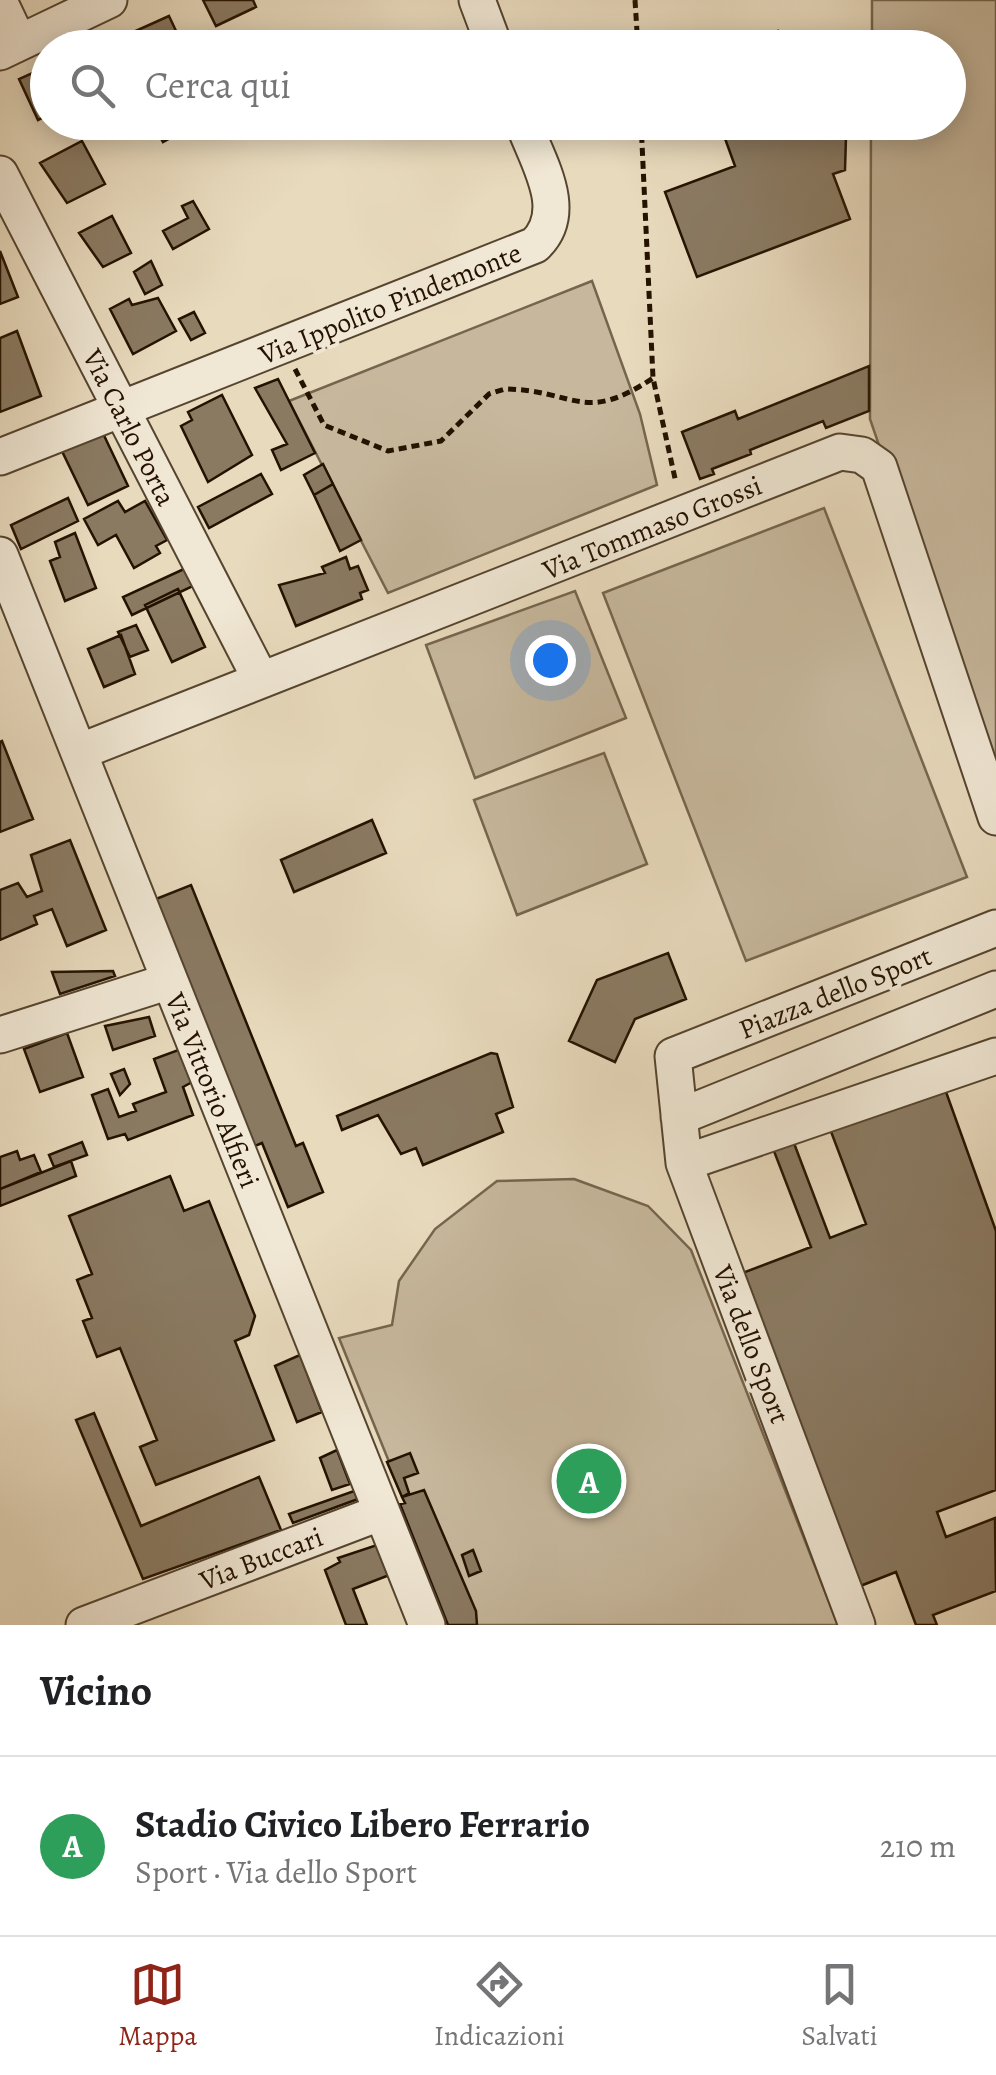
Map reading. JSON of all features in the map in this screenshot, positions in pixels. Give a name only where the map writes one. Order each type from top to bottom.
[{"type":"street","points":[[48,30],[110,0]]},
{"type":"street","points":[[478,0],[489,30]]},
{"type":"street","points":[[0,3],[10,48]]},
{"type":"street","name":"Via Ippolito Pindemonte","points":[[0,457],[517,254],[544,236],[554,211],[529,140]]},
{"type":"street","name":"Via Carlo Porta","points":[[0,174],[261,680]]},
{"type":"street","name":"Via Tommaso Grossi","points":[[79,752],[840,452],[862,455],[879,467],[996,817]]},
{"type":"street","name":"Via Vittorio Alfieri","points":[[0,556],[427,1625]]},
{"type":"street","name":"Piazza dello Sport","points":[[673,1056],[996,928]]},
{"type":"street","points":[[0,1035],[170,981]]},
{"type":"street","name":"Piazza dello Sport","points":[[680,1117],[996,989]]},
{"type":"street","name":"Via dello Sport","points":[[673,1056],[684,1164],[858,1625]]},
{"type":"street","points":[[684,1164],[996,1056]]},
{"type":"street","name":"Via Buccari","points":[[84,1625],[382,1512]]},
{"type":"path","points":[[636,0],[637,30]]},
{"type":"path","points":[[642,140],[653,378],[668,462],[687,514]]},
{"type":"path","points":[[283,345],[324,424],[388,451],[441,441],[490,394],[505,389],[603,404],[625,397],[653,378]]},
{"type":"shaded area","points":[[872,0],[996,0],[996,787],[870,419],[871,140],[966,140],[966,30],[872,30]]},
{"type":"shaded area","points":[[592,281],[640,414],[657,485],[388,593],[289,401]]},
{"type":"shaded area","points":[[824,508],[967,877],[746,961],[603,593]]},
{"type":"shaded area","points":[[575,591],[626,718],[475,778],[426,645]]},
{"type":"shaded area","points":[[604,753],[647,864],[517,915],[474,800]]},
{"type":"shaded area","points":[[574,1179],[648,1206],[691,1250],[838,1625],[455,1625],[339,1338],[392,1325],[399,1281],[435,1229],[497,1181]]},
{"type":"building","points":[[203,0],[253,0],[256,7],[216,26]]},
{"type":"building","points":[[169,16],[176,30],[138,30]]},
{"type":"building","points":[[30,74],[30,103],[19,79]]},
{"type":"building","points":[[726,140],[846,140],[845,170],[833,174],[850,219],[697,277],[665,192],[735,166]]},
{"type":"building","points":[[82,141],[105,184],[67,203],[40,163]]},
{"type":"building","points":[[193,201],[209,229],[173,249],[163,231],[188,218],[182,206]]},
{"type":"building","points":[[112,216],[131,253],[103,267],[79,233]]},
{"type":"building","points":[[0,251],[18,297],[0,304]]},
{"type":"building","points":[[151,261],[162,285],[145,294],[134,272]]},
{"type":"building","points":[[158,298],[176,331],[133,354],[110,309],[129,299],[132,305]]},
{"type":"building","points":[[194,312],[205,333],[191,340],[179,319]]},
{"type":"building","points":[[17,331],[41,396],[0,412],[0,338]]},
{"type":"building","points":[[869,366],[869,411],[826,428],[823,421],[750,450],[751,454],[712,469],[714,474],[700,479],[682,432],[735,411],[738,419]]},
{"type":"building","points":[[278,379],[315,453],[281,470],[272,450],[287,444],[255,388]]},
{"type":"building","points":[[222,395],[252,455],[208,482],[181,426],[192,420],[188,412]]},
{"type":"building","points":[[100,427],[128,486],[88,505],[60,447]]},
{"type":"building","points":[[323,464],[333,484],[314,495],[304,475]]},
{"type":"building","points":[[261,474],[272,494],[209,528],[198,507]]},
{"type":"building","points":[[333,484],[361,540],[340,551],[314,495]]},
{"type":"building","points":[[68,498],[78,521],[21,549],[11,525]]},
{"type":"building","points":[[118,501],[125,512],[145,501],[167,540],[156,546],[160,553],[134,568],[116,535],[98,545],[84,519]]},
{"type":"building","points":[[75,533],[96,588],[65,601],[50,561],[60,557],[55,542]]},
{"type":"building","points":[[346,557],[350,569],[358,566],[368,590],[360,593],[362,599],[296,626],[279,585],[325,573],[322,567]]},
{"type":"building","points":[[184,569],[193,586],[132,615],[123,597]]},
{"type":"building","points":[[178,589],[205,647],[172,662],[145,605]]},
{"type":"building","points":[[136,625],[148,650],[130,657],[118,632]]},
{"type":"building","points":[[121,635],[135,674],[104,687],[88,649]]},
{"type":"building","points":[[0,742],[33,819],[0,832]]},
{"type":"building","points":[[372,820],[386,853],[294,892],[281,860]]},
{"type":"building","points":[[70,840],[106,930],[67,946],[52,909],[34,916],[37,924],[0,940],[0,890],[18,883],[27,897],[42,891],[31,855]]},
{"type":"building","points":[[191,885],[296,1146],[303,1143],[323,1192],[288,1207],[262,1143],[250,1148],[151,901]]},
{"type":"building","points":[[668,953],[686,999],[635,1019],[615,1062],[569,1041],[597,980]]},
{"type":"building","points":[[113,971],[115,976],[60,994],[52,972]]},
{"type":"building","points":[[149,1017],[155,1036],[113,1050],[105,1026]]},
{"type":"building","points":[[67,1033],[83,1077],[40,1092],[24,1049]]},
{"type":"building","points":[[181,1049],[194,1081],[183,1087],[193,1115],[128,1140],[125,1134],[108,1139],[92,1095],[108,1089],[119,1117],[136,1111],[133,1104],[166,1092],[154,1059]]},
{"type":"building","points":[[491,1053],[497,1054],[513,1107],[496,1114],[503,1132],[423,1165],[416,1148],[401,1154],[378,1115],[342,1130],[337,1116]]},
{"type":"building","points":[[124,1069],[130,1084],[120,1095],[111,1074]]},
{"type":"building","points":[[941,1078],[996,1231],[996,1490],[937,1512],[946,1537],[995,1518],[996,1591],[933,1615],[937,1625],[916,1625],[896,1572],[850,1590],[732,1277],[811,1247],[772,1146],[792,1138],[830,1238],[866,1224],[827,1121]]},
{"type":"building","points":[[82,1142],[87,1155],[54,1167],[49,1155]]},
{"type":"building","points":[[17,1151],[20,1160],[34,1155],[41,1172],[0,1189],[0,1157]]},
{"type":"building","points":[[71,1161],[76,1176],[0,1206],[0,1189]]},
{"type":"building","points":[[170,1176],[184,1211],[209,1201],[255,1316],[249,1335],[235,1341],[274,1440],[156,1485],[140,1447],[157,1440],[120,1348],[97,1357],[83,1321],[92,1318],[77,1280],[92,1274],[69,1216]]},
{"type":"building","points":[[300,1355],[322,1412],[297,1422],[275,1366]]},
{"type":"building","points":[[94,1413],[141,1526],[259,1477],[281,1530],[143,1579],[76,1420]]},
{"type":"building","points":[[337,1450],[350,1484],[332,1490],[320,1458]]},
{"type":"building","points":[[410,1453],[418,1473],[404,1478],[409,1493],[402,1497],[387,1462]]},
{"type":"building","points":[[424,1490],[476,1611],[477,1625],[448,1625],[400,1504],[405,1503],[402,1497]]},
{"type":"building","points":[[354,1491],[358,1499],[293,1523],[289,1514]]},
{"type":"building","points":[[380,1544],[392,1574],[353,1589],[367,1625],[346,1625],[325,1570],[340,1562],[338,1558]]},
{"type":"building","points":[[473,1550],[481,1571],[469,1576],[462,1555]]},
{"type":"place","name":"Stadio Civico Libero Ferrario","points":[[589,1481]]}]
